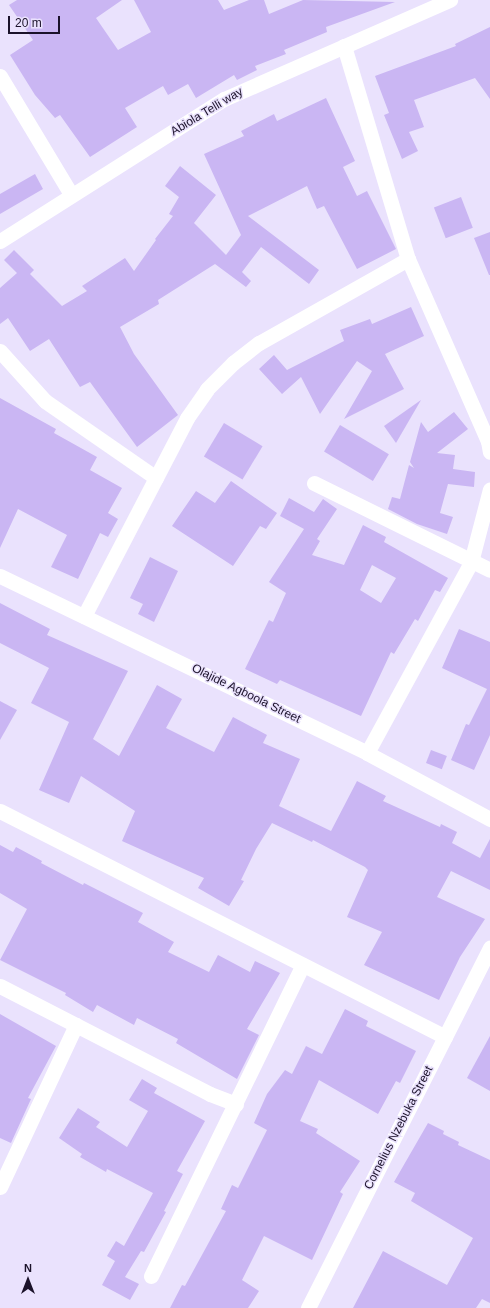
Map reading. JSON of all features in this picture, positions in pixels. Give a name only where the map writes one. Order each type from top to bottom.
[{"type":"street","name":"Abiola Telli way","points":[[0,241],[71,194],[188,124],[224,99],[450,0]]},
{"type":"street","points":[[344,46],[408,258],[488,441],[490,452]]},
{"type":"street","points":[[0,76],[71,194]]},
{"type":"street","points":[[84,616],[187,418],[207,389],[233,362],[259,343],[408,258]]},
{"type":"street","points":[[0,351],[45,401],[156,478]]},
{"type":"street","points":[[314,483],[471,562],[490,570]]},
{"type":"street","points":[[367,753],[471,562],[490,489]]},
{"type":"street","name":"Olajide Agboola Street","points":[[0,576],[367,753],[490,819]]},
{"type":"street","points":[[0,811],[445,1037]]},
{"type":"street","name":"Cornelius Nzebuka Street","points":[[308,1308],[490,947]]},
{"type":"street","points":[[151,1276],[303,965]]},
{"type":"street","points":[[0,986],[210,1094],[236,1104]]},
{"type":"street","points":[[0,1187],[4,1168],[76,1025]]},
{"type":"building","points":[[17,0],[122,0],[96,18],[118,50],[151,32],[134,0],[218,0],[224,10],[249,0],[264,0],[269,14],[303,0],[395,2],[326,27],[327,32],[284,50],[286,54],[255,66],[257,70],[237,80],[234,75],[196,98],[188,84],[168,95],[163,86],[125,108],[137,127],[90,157],[60,115],[55,118],[35,95],[10,55],[33,40],[9,5]]},
{"type":"building","points":[[490,27],[490,99],[475,78],[414,100],[424,127],[409,132],[418,151],[402,159],[384,115],[389,113],[375,76],[456,46],[455,44]]},
{"type":"building","points":[[326,98],[355,161],[343,167],[357,196],[367,191],[396,249],[357,269],[324,206],[317,209],[307,186],[248,216],[319,270],[309,284],[261,247],[242,272],[251,281],[246,287],[215,264],[158,300],[159,304],[120,327],[134,354],[178,415],[137,447],[90,382],[80,387],[49,339],[30,351],[8,318],[0,324],[0,288],[17,273],[4,260],[14,250],[34,270],[30,274],[62,306],[87,291],[82,286],[125,258],[134,271],[156,240],[155,239],[173,216],[169,214],[179,197],[165,186],[180,166],[216,195],[194,223],[226,255],[241,235],[204,154],[244,136],[241,131],[274,114],[277,121]]},
{"type":"building","points":[[35,174],[43,189],[0,214],[0,194]]},
{"type":"building","points":[[461,197],[473,228],[446,238],[434,207]]},
{"type":"building","points":[[490,232],[490,275],[489,275],[474,238]]},
{"type":"building","points":[[411,307],[424,336],[385,354],[404,389],[344,419],[372,371],[357,361],[320,414],[301,377],[282,394],[259,369],[274,355],[287,370],[344,341],[340,330],[370,319],[372,324]]},
{"type":"building","points":[[0,398],[56,429],[54,433],[97,457],[90,470],[122,488],[108,513],[118,519],[108,537],[100,533],[78,579],[51,567],[67,535],[18,509],[0,548]]},
{"type":"building","points":[[421,400],[396,443],[384,426]]},
{"type":"building","points":[[454,412],[468,429],[437,453],[455,455],[453,469],[475,472],[474,487],[448,484],[440,513],[453,517],[447,534],[417,524],[388,509],[392,497],[400,499],[409,465],[414,468],[410,462],[421,422],[428,432]]},
{"type":"building","points":[[224,423],[263,446],[242,480],[204,456]]},
{"type":"building","points":[[340,425],[389,454],[373,481],[324,452]]},
{"type":"building","points":[[231,481],[277,513],[266,529],[260,526],[233,566],[172,526],[196,491],[215,503]]},
{"type":"building","points":[[289,498],[314,512],[323,499],[337,509],[317,539],[320,541],[312,555],[344,565],[363,525],[386,537],[384,542],[448,578],[440,592],[435,590],[418,621],[415,619],[394,654],[391,652],[361,716],[280,680],[277,684],[245,669],[269,620],[273,622],[286,593],[269,582],[304,529],[280,516]],"holes":[[[372,565],[396,578],[381,603],[360,590]]]},
{"type":"building","points":[[150,557],[178,571],[154,622],[138,614],[143,604],[130,598]]},
{"type":"building","points":[[0,603],[50,629],[47,635],[128,671],[93,739],[119,756],[157,685],[182,699],[166,728],[214,752],[233,717],[267,735],[263,743],[300,759],[279,806],[331,831],[357,781],[386,796],[383,801],[440,827],[441,824],[457,832],[452,843],[480,858],[490,839],[490,890],[451,871],[437,897],[485,919],[460,957],[439,1000],[364,965],[382,932],[347,917],[368,870],[365,867],[313,840],[312,842],[272,823],[256,849],[241,880],[244,881],[229,906],[198,888],[204,878],[122,841],[135,811],[81,776],[69,803],[39,790],[69,722],[31,703],[49,668],[0,643]]},
{"type":"building","points":[[459,629],[490,642],[490,735],[474,770],[451,760],[466,724],[469,725],[487,689],[442,668]]},
{"type":"building","points":[[0,701],[17,710],[0,740]]},
{"type":"building","points":[[431,750],[447,756],[442,769],[426,763]]},
{"type":"building","points":[[0,845],[13,852],[16,847],[42,861],[41,863],[83,885],[84,883],[143,913],[138,922],[174,942],[168,952],[209,972],[218,955],[250,972],[255,961],[280,973],[247,1029],[259,1035],[237,1079],[176,1043],[178,1039],[137,1018],[134,1025],[97,1005],[93,1012],[65,995],[66,993],[0,960],[27,909],[0,893]]},
{"type":"building","points":[[345,1009],[368,1021],[366,1026],[416,1051],[400,1083],[396,1081],[378,1114],[319,1080],[300,1121],[318,1129],[316,1133],[360,1161],[340,1192],[343,1194],[312,1260],[264,1236],[242,1280],[259,1291],[248,1308],[170,1308],[182,1285],[185,1286],[226,1211],[221,1209],[232,1185],[238,1188],[267,1130],[254,1123],[267,1094],[285,1070],[292,1074],[306,1046],[322,1054]]},
{"type":"building","points":[[0,1014],[56,1046],[28,1098],[31,1099],[11,1143],[0,1138]]},
{"type":"building","points":[[490,1036],[490,1091],[467,1078]]},
{"type":"building","points":[[142,1079],[157,1088],[154,1093],[205,1121],[177,1171],[183,1174],[164,1211],[166,1212],[144,1252],[141,1251],[125,1277],[139,1284],[130,1300],[102,1285],[115,1261],[107,1256],[116,1241],[124,1246],[153,1193],[107,1169],[106,1172],[80,1157],[82,1154],[59,1138],[78,1108],[100,1122],[96,1127],[127,1147],[148,1111],[129,1100]]},
{"type":"building","points":[[428,1123],[444,1131],[443,1134],[459,1142],[458,1145],[490,1160],[490,1303],[482,1299],[476,1308],[353,1308],[383,1251],[447,1285],[473,1238],[411,1201],[415,1193],[394,1182]]}]
